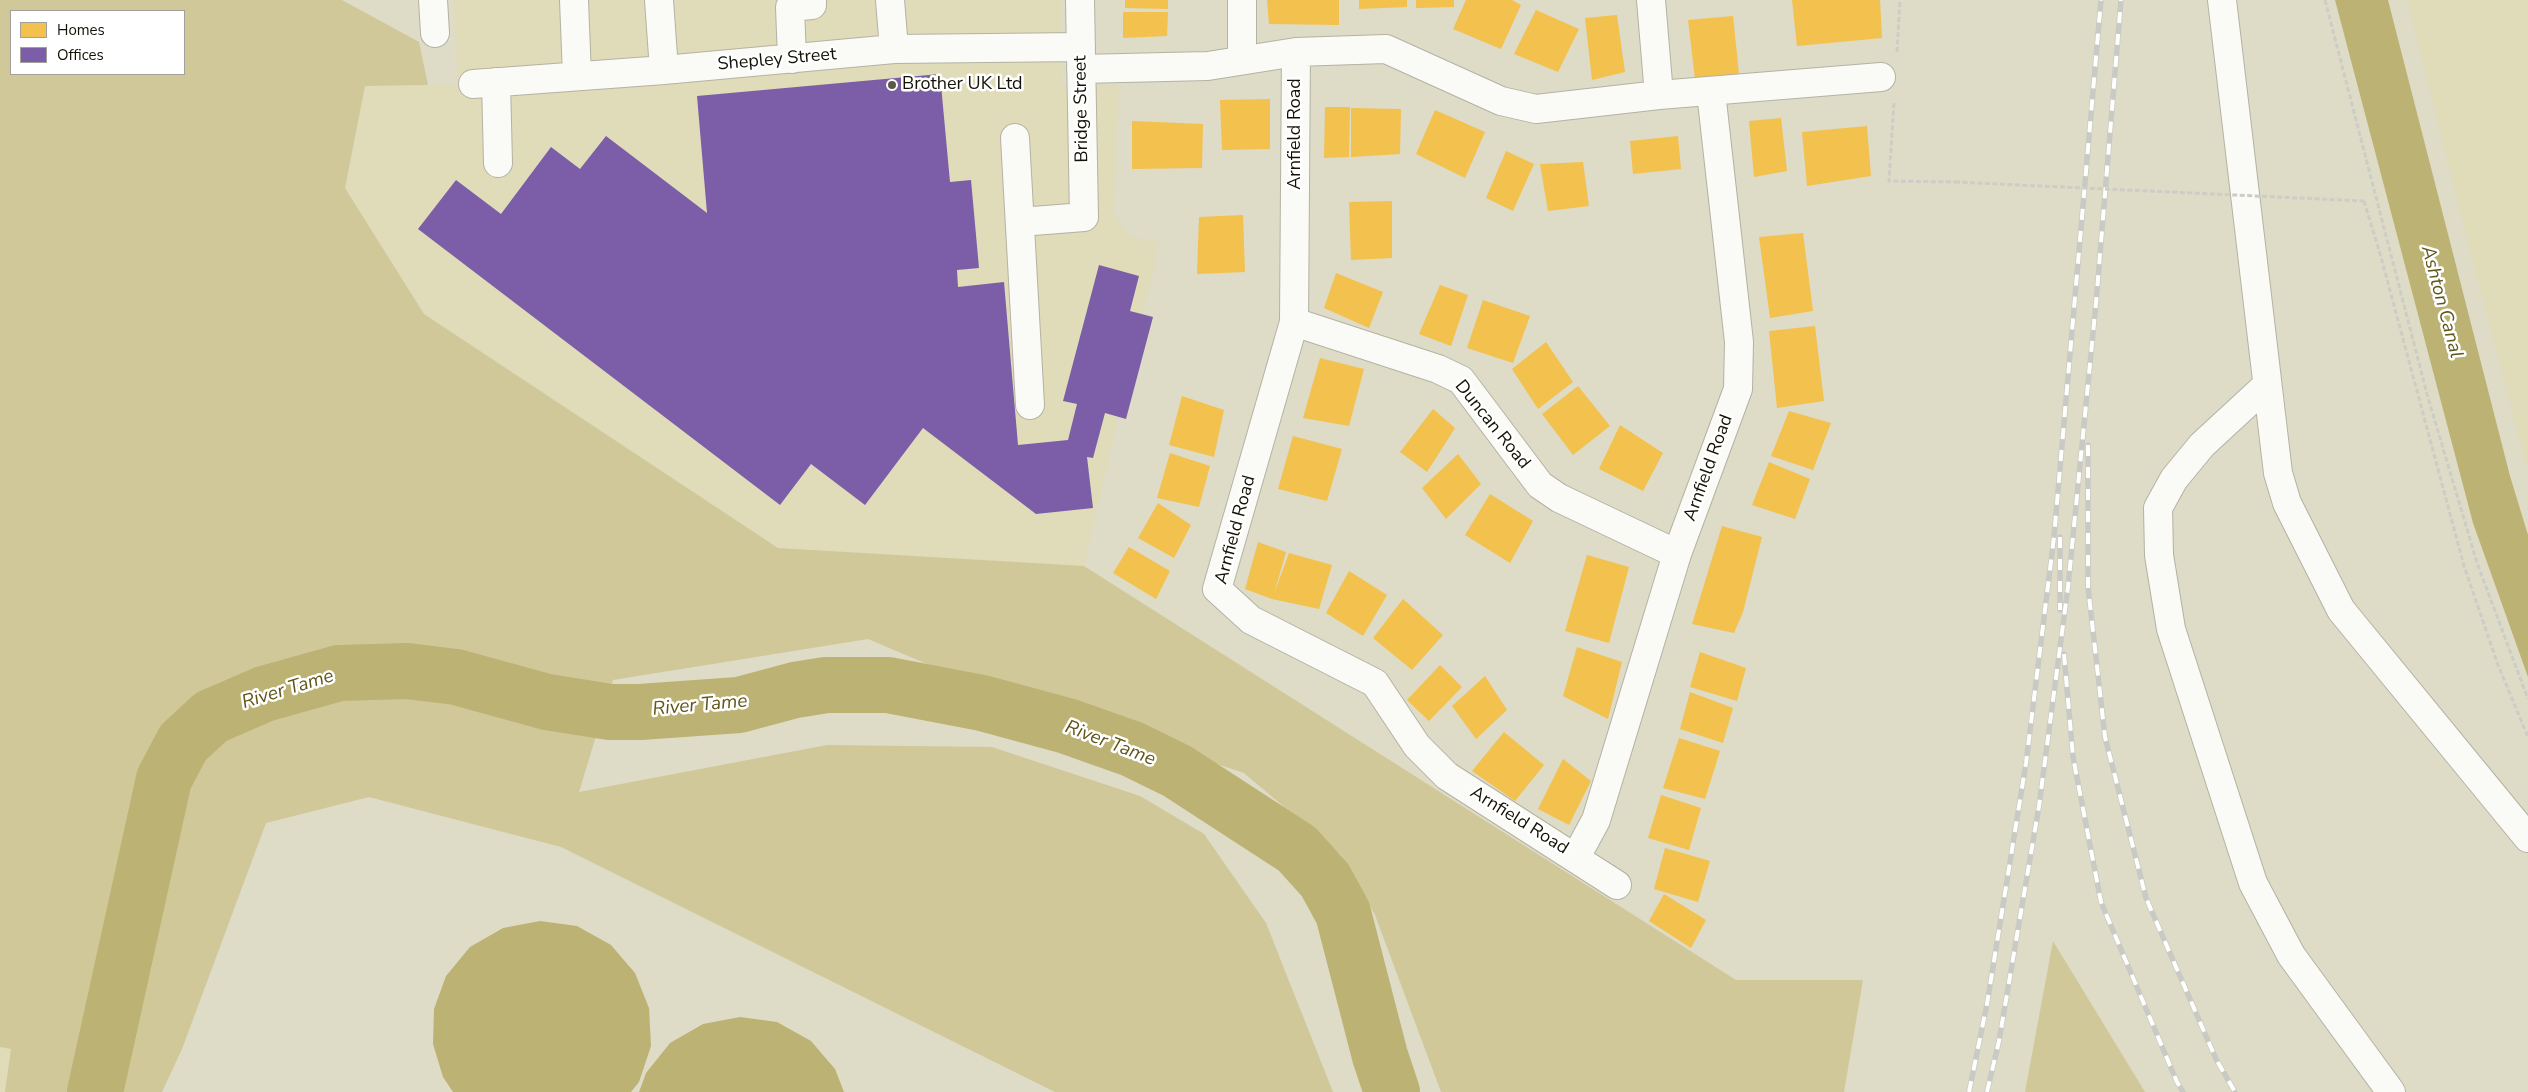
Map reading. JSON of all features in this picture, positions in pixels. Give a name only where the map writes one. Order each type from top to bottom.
[{"type":"street","points":[[433,0],[435,33]]},
{"type":"street","points":[[574,0],[577,76]]},
{"type":"street","points":[[660,0],[664,70]]},
{"type":"street","points":[[792,59],[790,8],[812,6],[812,0]]},
{"type":"street","points":[[890,0],[894,49]]},
{"type":"street","name":"Bridge Street","points":[[1020,222],[1084,217],[1080,0]]},
{"type":"street","points":[[1242,0],[1242,59]]},
{"type":"street","points":[[1651,0],[1659,96]]},
{"type":"street","points":[[2222,0],[2278,472],[2287,503],[2341,610],[2528,838]]},
{"type":"street","name":"Shepley Street","points":[[498,163],[485,83],[664,70],[894,49],[1081,58]]},
{"type":"street","name":"Arnfield Road","points":[[1081,58],[1208,66],[1242,59],[1296,52],[1386,49],[1500,101],[1536,109],[1659,96],[1881,77]]},
{"type":"street","name":"Arnfield Road","points":[[1296,52],[1294,322],[1216,589],[1251,620],[1376,682],[1418,746],[1447,776],[1617,885]]},
{"type":"street","name":"Arnfield Road","points":[[1576,857],[1596,820],[1677,554],[1738,389],[1739,342],[1711,92]]},
{"type":"street","points":[[1015,138],[1030,404]]},
{"type":"street","name":"Duncan Road","points":[[1294,322],[1438,369],[1461,380],[1540,485],[1559,498],[1677,554]]},
{"type":"street","points":[[2267,385],[2202,445],[2174,479],[2158,508],[2159,555],[2169,619],[2253,883],[2291,955],[2391,1092]]},
{"type":"path","points":[[2325,0],[2430,404],[2477,564],[2528,699]]},
{"type":"path","points":[[1889,180],[2364,201],[2381,257],[2464,566],[2498,665],[2528,738]]},
{"type":"shaded area","points":[[0,0],[342,0],[419,42],[428,85],[365,86],[345,188],[424,314],[778,548],[1084,566],[1736,980],[1863,980],[1844,1092],[1441,1092],[1375,915],[1341,855],[1244,773],[953,675],[868,639],[613,680],[579,792],[827,745],[992,747],[1140,796],[1204,834],[1266,923],[1333,1092],[1055,1092],[561,847],[369,797],[266,823],[182,1049],[162,1092],[5,1092],[11,1049],[0,1047]]},
{"type":"shaded area","points":[[453,0],[1061,0],[1062,85],[1119,85],[1113,214],[1128,235],[1158,243],[1154,270],[1142,314],[1153,317],[1126,419],[1118,417],[1084,566],[779,548],[424,314],[345,188],[365,86],[458,85]]},
{"type":"shaded area","points":[[2407,0],[2528,0],[2528,473],[2467,239]]},
{"type":"shaded area","points":[[2053,941],[2145,1092],[2025,1092]]},
{"type":"shaded area","points":[[0,1047],[11,1049],[5,1092],[0,1092]]},
{"type":"water","name":"Ashton Canal","points":[[2335,0],[2388,0],[2510,476],[2528,535],[2528,677],[2473,523]]},
{"type":"water","points":[[540,921],[577,926],[611,945],[635,973],[649,1008],[651,1046],[639,1082],[631,1092],[453,1092],[443,1077],[433,1044],[434,1009],[446,976],[470,947],[503,928]]},
{"type":"water","points":[[740,1017],[777,1022],[811,1041],[835,1069],[844,1092],[639,1092],[646,1073],[670,1043],[703,1024]]},
{"type":"building: Homes","points":[[1125,0],[1168,0],[1168,9],[1125,8]]},
{"type":"building: Homes","points":[[1267,0],[1339,0],[1339,25],[1269,24]]},
{"type":"building: Homes","points":[[1359,0],[1407,0],[1407,7],[1359,9]]},
{"type":"building: Homes","points":[[1416,0],[1454,0],[1454,7],[1416,8]]},
{"type":"building: Homes","points":[[1466,0],[1512,0],[1521,5],[1501,49],[1453,29]]},
{"type":"building: Homes","points":[[1792,0],[1880,0],[1882,38],[1797,46]]},
{"type":"building: Homes","points":[[1536,10],[1579,29],[1558,72],[1514,54]]},
{"type":"building: Homes","points":[[1123,12],[1168,12],[1167,36],[1123,38]]},
{"type":"building: Homes","points":[[1617,15],[1625,72],[1592,80],[1585,18]]},
{"type":"building: Homes","points":[[1733,16],[1739,74],[1695,79],[1688,20]]},
{"type":"building: Homes","points":[[1270,99],[1270,149],[1222,150],[1220,100]]},
{"type":"building: Homes","points":[[1325,107],[1350,107],[1349,157],[1324,158]]},
{"type":"building: Homes","points":[[1351,108],[1401,109],[1400,154],[1351,157]]},
{"type":"building: Homes","points":[[1435,110],[1485,132],[1465,178],[1416,154]]},
{"type":"building: Homes","points":[[1781,118],[1787,171],[1754,177],[1749,121]]},
{"type":"building: Homes","points":[[1132,121],[1203,124],[1202,168],[1132,169]]},
{"type":"building: Homes","points":[[1867,126],[1871,176],[1807,186],[1802,132]]},
{"type":"building: Homes","points":[[1678,136],[1681,169],[1633,174],[1630,141]]},
{"type":"building: Homes","points":[[1506,151],[1534,164],[1513,211],[1486,198]]},
{"type":"building: Homes","points":[[1583,162],[1589,206],[1548,211],[1540,164]]},
{"type":"building: Homes","points":[[1392,201],[1392,258],[1351,260],[1349,202]]},
{"type":"building: Homes","points":[[1243,215],[1245,272],[1197,274],[1199,217]]},
{"type":"building: Homes","points":[[1803,233],[1813,311],[1770,318],[1759,237]]},
{"type":"building: Homes","points":[[1336,273],[1383,292],[1369,328],[1324,308]]},
{"type":"building: Homes","points":[[1440,285],[1468,295],[1451,346],[1419,334]]},
{"type":"building: Homes","points":[[1483,300],[1530,316],[1513,363],[1467,348]]},
{"type":"building: Homes","points":[[1815,326],[1824,401],[1777,408],[1769,331]]},
{"type":"building: Homes","points":[[1546,342],[1573,382],[1538,409],[1512,369]]},
{"type":"building: Homes","points":[[1320,358],[1364,369],[1349,426],[1303,418]]},
{"type":"building: Homes","points":[[1578,386],[1610,426],[1573,455],[1542,414]]},
{"type":"building: Homes","points":[[1182,396],[1224,410],[1214,457],[1169,445]]},
{"type":"building: Homes","points":[[1433,409],[1455,428],[1427,472],[1400,452]]},
{"type":"building: Homes","points":[[1789,411],[1831,423],[1813,470],[1771,456]]},
{"type":"building: Homes","points":[[1620,425],[1663,453],[1643,491],[1599,469]]},
{"type":"building: Homes","points":[[1293,436],[1342,449],[1327,501],[1278,489]]},
{"type":"building: Homes","points":[[1170,453],[1210,466],[1199,507],[1157,498]]},
{"type":"building: Homes","points":[[1458,454],[1481,484],[1446,519],[1422,488]]},
{"type":"building: Homes","points":[[1769,462],[1810,479],[1795,519],[1752,505]]},
{"type":"building: Homes","points":[[1490,494],[1533,521],[1510,563],[1465,535]]},
{"type":"building: Homes","points":[[1158,503],[1191,525],[1174,558],[1138,538]]},
{"type":"building: Homes","points":[[1722,526],[1762,537],[1743,612],[1734,633],[1692,624]]},
{"type":"building: Homes","points":[[1258,542],[1286,552],[1274,594],[1289,553],[1332,565],[1319,609],[1272,599],[1245,589]]},
{"type":"building: Homes","points":[[1129,547],[1170,571],[1156,599],[1113,573]]},
{"type":"building: Homes","points":[[1587,555],[1629,567],[1609,643],[1565,631]]},
{"type":"building: Homes","points":[[1349,571],[1387,595],[1363,636],[1326,613]]},
{"type":"building: Homes","points":[[1403,599],[1443,635],[1412,670],[1373,638]]},
{"type":"building: Homes","points":[[1577,647],[1622,662],[1608,719],[1563,696]]},
{"type":"building: Homes","points":[[1700,652],[1746,668],[1737,701],[1690,687]]},
{"type":"building: Homes","points":[[1440,665],[1462,687],[1429,721],[1407,700]]},
{"type":"building: Homes","points":[[1485,676],[1507,710],[1476,739],[1452,706]]},
{"type":"building: Homes","points":[[1690,692],[1733,708],[1723,743],[1680,729]]},
{"type":"building: Homes","points":[[1504,732],[1544,765],[1515,801],[1472,771]]},
{"type":"building: Homes","points":[[1679,738],[1720,751],[1705,799],[1663,788]]},
{"type":"building: Homes","points":[[1563,759],[1591,781],[1569,825],[1538,809]]},
{"type":"building: Homes","points":[[1661,795],[1701,808],[1689,850],[1648,838]]},
{"type":"building: Homes","points":[[1665,848],[1710,861],[1698,902],[1654,889]]},
{"type":"building: Homes","points":[[1664,894],[1706,920],[1691,948],[1649,921]]},
{"type":"building: Offices","points":[[940,74],[950,182],[971,180],[979,268],[957,270],[958,287],[1004,282],[1018,445],[1068,440],[1077,404],[1063,401],[1099,265],[1139,276],[1130,311],[1153,317],[1126,419],[1105,413],[1093,458],[1087,457],[1093,508],[1036,514],[923,428],[865,505],[811,464],[780,505],[418,229],[456,180],[501,214],[551,147],[580,169],[606,136],[707,213],[697,96]]},
{"type":"waterway","name":"River Tame","points":[[95,1092],[164,779],[183,743],[211,717],[264,694],[339,673],[407,671],[456,677],[547,702],[610,712],[640,712],[739,705],[795,690],[826,685],[888,685],[982,703],[1067,726],[1132,749],[1177,771],[1297,849],[1325,880],[1343,913],[1380,1056],[1392,1092]]},
{"type":"railway","points":[[1969,1092],[1987,1004],[2026,763],[2054,537],[2101,0]]},
{"type":"railway","points":[[1987,1092],[1999,1041],[2039,806],[2068,587],[2096,303],[2121,0]]},
{"type":"railway","points":[[2088,445],[2088,587],[2105,737],[2146,898],[2216,1059],[2235,1092]]},
{"type":"railway","points":[[2060,537],[2060,610]]},
{"type":"railway","points":[[2064,654],[2073,757],[2101,902],[2177,1082],[2183,1092]]},
{"type":"place","name":"Brother UK Ltd","points":[[892,85]]}]
